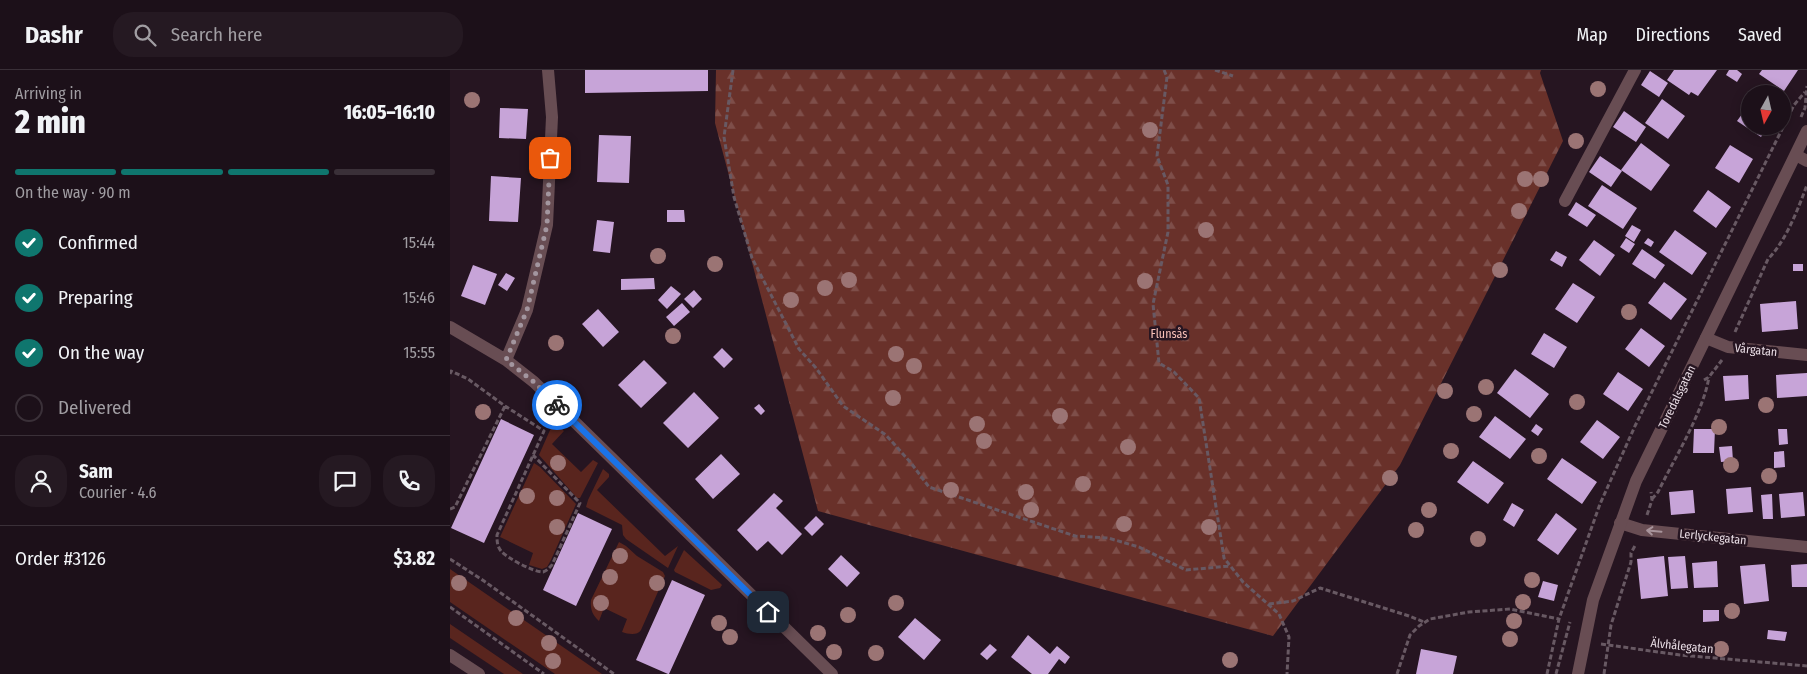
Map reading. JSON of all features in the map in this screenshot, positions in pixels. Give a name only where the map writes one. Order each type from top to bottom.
[{"type":"street","points":[[506,360],[527,310],[547,225],[552,117],[548,70]]},
{"type":"street","points":[[1565,201],[1635,70]]},
{"type":"street","name":"Toredalsgatan","points":[[1578,674],[1594,600],[1636,481],[1706,338],[1801,158],[1807,131]]},
{"type":"street","points":[[450,326],[506,360],[534,382],[832,674]]},
{"type":"street","name":"Vårgatan","points":[[1706,338],[1728,347],[1807,355]]},
{"type":"street","name":"Lerlyckegatan","points":[[1620,523],[1642,530],[1807,547]]},
{"type":"street","points":[[450,655],[479,674]]},
{"type":"path","points":[[733,70],[724,137],[734,197],[752,258],[799,349],[816,368],[843,406],[886,435],[929,487],[1075,536],[1108,538],[1139,547],[1186,570],[1230,566]]},
{"type":"path","points":[[1164,70],[1167,77],[1157,156],[1168,185],[1168,232],[1152,304],[1159,363],[1174,372],[1199,398],[1224,558],[1243,582],[1279,614],[1289,637],[1287,674]]},
{"type":"path","points":[[1215,70],[1233,76]]},
{"type":"path","points":[[1547,674],[1559,618],[1600,504],[1635,426],[1794,105],[1806,92],[1807,86]]},
{"type":"path","points":[[1652,500],[1658,492],[1706,392],[1709,377],[1724,357],[1768,259],[1775,252],[1802,202],[1807,185]]},
{"type":"path","points":[[450,372],[468,379],[544,432],[533,455],[497,536],[497,544],[501,551],[523,565],[544,572],[552,565],[580,503],[533,455]]},
{"type":"path","points":[[450,509],[455,507],[505,406]]},
{"type":"path","points":[[1604,674],[1611,625],[1631,562],[1631,553]]},
{"type":"path","points":[[450,559],[484,581],[614,674]]},
{"type":"path","points":[[1268,604],[1294,600],[1320,588],[1425,622]]},
{"type":"path","points":[[450,607],[544,674]]},
{"type":"path","points":[[1397,674],[1410,635],[1430,619],[1469,612],[1510,610],[1559,618]]},
{"type":"path","name":"Älvhålegatan","points":[[1565,637],[1608,646],[1680,655],[1807,666]]},
{"type":"shaded area","points":[[554,421],[564,431],[552,444],[581,472],[593,460],[598,463],[580,498],[577,498],[539,455]]},
{"type":"shaded area","points":[[534,463],[576,504],[551,560],[547,567],[542,569],[529,565],[533,553],[500,537]]},
{"type":"shaded area","points":[[603,469],[609,474],[609,477],[597,490],[665,556],[678,546],[668,568],[626,539],[623,535],[622,525],[586,507]]},
{"type":"shaded area","points":[[619,542],[663,572],[665,576],[641,630],[635,634],[622,632],[627,619],[604,608],[599,621],[591,609],[591,600]]},
{"type":"shaded area","points":[[684,550],[722,585],[720,588],[711,590],[675,572],[674,570]]},
{"type":"shaded area","points":[[450,569],[602,674],[555,674],[450,602]]},
{"type":"shaded area","points":[[450,624],[523,674],[504,674],[450,638]]},
{"type":"green space","name":"Flunsås","points":[[716,70],[1541,70],[1540,73],[1563,141],[1400,465],[1273,636],[818,511],[715,123]]},
{"type":"building","points":[[585,70],[708,70],[708,91],[585,93]]},
{"type":"building","points":[[1674,70],[1717,70],[1698,96],[1691,92],[1689,95],[1667,80]]},
{"type":"building","points":[[1729,70],[1737,70],[1742,74],[1737,82],[1726,75]]},
{"type":"building","points":[[1762,70],[1798,70],[1788,85],[1775,85],[1759,74]]},
{"type":"building","points":[[1650,71],[1668,83],[1659,97],[1641,85]]},
{"type":"building","points":[[1662,99],[1685,116],[1668,139],[1645,123]]},
{"type":"building","points":[[500,108],[528,109],[526,139],[499,138]]},
{"type":"building","points":[[1624,111],[1646,127],[1636,142],[1613,127]]},
{"type":"building","points":[[1741,115],[1741,124],[1737,121]]},
{"type":"building","points":[[599,135],[631,136],[629,183],[597,182]]},
{"type":"building","points":[[1641,143],[1670,165],[1651,191],[1621,170]]},
{"type":"building","points":[[1730,145],[1753,159],[1739,183],[1715,168]]},
{"type":"building","points":[[1600,156],[1622,171],[1611,187],[1589,172]]},
{"type":"building","points":[[491,176],[521,178],[518,222],[489,221]]},
{"type":"building","points":[[1602,185],[1637,208],[1623,229],[1588,206]]},
{"type":"building","points":[[1708,190],[1731,207],[1716,228],[1693,211]]},
{"type":"building","points":[[1576,202],[1596,215],[1587,227],[1568,215]]},
{"type":"building","points":[[667,210],[684,210],[685,222],[667,222]]},
{"type":"building","points":[[597,220],[614,222],[610,253],[593,251]]},
{"type":"building","points":[[1632,225],[1641,230],[1634,242],[1625,236]]},
{"type":"building","points":[[1675,230],[1707,253],[1692,275],[1659,252]]},
{"type":"building","points":[[1626,238],[1635,244],[1629,253],[1620,247]]},
{"type":"building","points":[[1648,238],[1654,242],[1651,247],[1644,243]]},
{"type":"building","points":[[1594,240],[1615,255],[1600,276],[1579,260]]},
{"type":"building","points":[[1642,249],[1665,265],[1655,279],[1632,264]]},
{"type":"building","points":[[1556,251],[1567,257],[1562,267],[1550,260]]},
{"type":"building","points":[[1793,264],[1803,264],[1803,271],[1793,271]]},
{"type":"building","points":[[473,265],[497,274],[485,305],[461,296]]},
{"type":"building","points":[[506,273],[515,278],[507,291],[498,285]]},
{"type":"building","points":[[654,278],[655,289],[621,290],[621,279]]},
{"type":"building","points":[[1664,282],[1687,299],[1671,320],[1648,303]]},
{"type":"building","points":[[1573,283],[1595,297],[1577,323],[1555,309]]},
{"type":"building","points":[[671,286],[681,294],[667,309],[658,300]]},
{"type":"building","points":[[694,290],[702,299],[693,308],[684,299]]},
{"type":"building","points":[[1796,301],[1798,329],[1762,332],[1760,304]]},
{"type":"building","points":[[682,303],[690,312],[674,326],[666,317]]},
{"type":"building","points":[[598,309],[619,332],[603,347],[582,324]]},
{"type":"building","points":[[1641,328],[1665,346],[1649,367],[1625,349]]},
{"type":"building","points":[[1544,333],[1567,347],[1554,368],[1531,354]]},
{"type":"building","points":[[722,348],[733,359],[724,368],[713,357]]},
{"type":"building","points":[[644,360],[667,383],[641,408],[618,385]]},
{"type":"building","points":[[1515,369],[1549,394],[1530,418],[1497,393]]},
{"type":"building","points":[[1618,372],[1643,389],[1628,411],[1603,394]]},
{"type":"building","points":[[1807,373],[1807,396],[1777,398],[1776,375]]},
{"type":"building","points":[[1748,375],[1749,399],[1725,401],[1723,376]]},
{"type":"building","points":[[694,392],[719,418],[688,448],[663,423]]},
{"type":"building","points":[[759,404],[765,411],[761,415],[754,408]]},
{"type":"building","points":[[1495,416],[1526,439],[1510,459],[1479,437]]},
{"type":"building","points":[[501,419],[534,435],[484,543],[451,528]]},
{"type":"building","points":[[1597,420],[1620,437],[1603,459],[1580,442]]},
{"type":"building","points":[[1536,424],[1543,429],[1538,436],[1531,431]]},
{"type":"building","points":[[1694,429],[1715,429],[1714,453],[1693,453]]},
{"type":"building","points":[[1778,429],[1787,429],[1788,444],[1779,445]]},
{"type":"building","points":[[1732,446],[1733,461],[1721,462],[1719,447]]},
{"type":"building","points":[[1784,451],[1785,467],[1774,468],[1774,452]]},
{"type":"building","points":[[721,454],[740,474],[713,499],[695,479]]},
{"type":"building","points":[[1562,458],[1597,482],[1582,504],[1547,479]]},
{"type":"building","points":[[1473,461],[1504,483],[1488,504],[1457,482]]},
{"type":"building","points":[[1751,487],[1753,512],[1728,514],[1726,489]]},
{"type":"building","points":[[1693,490],[1695,513],[1671,515],[1669,492]]},
{"type":"building","points":[[1803,492],[1805,516],[1781,518],[1779,494]]},
{"type":"building","points":[[774,493],[783,501],[776,508],[802,534],[782,555],[768,541],[757,551],[737,530]]},
{"type":"building","points":[[1772,494],[1773,519],[1763,519],[1761,495]]},
{"type":"building","points":[[1512,503],[1524,510],[1514,527],[1503,520]]},
{"type":"building","points":[[578,513],[612,529],[576,606],[543,590]]},
{"type":"building","points":[[1556,513],[1577,529],[1558,555],[1537,540]]},
{"type":"building","points":[[816,516],[824,524],[812,536],[804,528]]},
{"type":"building","points":[[841,555],[860,573],[847,587],[828,569]]},
{"type":"building","points":[[1664,556],[1668,596],[1641,599],[1637,559]]},
{"type":"building","points":[[1685,556],[1688,588],[1671,589],[1668,557]]},
{"type":"building","points":[[1717,561],[1718,587],[1694,588],[1692,563]]},
{"type":"building","points":[[1765,564],[1769,601],[1744,604],[1740,566]]},
{"type":"building","points":[[1807,564],[1807,587],[1792,587],[1791,565]]},
{"type":"building","points":[[672,580],[705,595],[668,674],[636,660]]},
{"type":"building","points":[[1543,581],[1558,585],[1554,601],[1538,597]]},
{"type":"building","points":[[1703,610],[1719,610],[1719,621],[1703,622]]},
{"type":"building","points":[[915,618],[941,640],[924,660],[898,637]]},
{"type":"building","points":[[1768,630],[1787,632],[1785,641],[1767,639]]},
{"type":"building","points":[[1028,635],[1050,654],[1057,646],[1070,657],[1065,664],[1059,659],[1048,674],[1032,674],[1011,657]]},
{"type":"building","points":[[990,644],[997,650],[987,660],[980,654]]},
{"type":"building","points":[[1421,649],[1457,656],[1453,674],[1416,674]]},
{"type":"way so far","points":[[550,158],[547,225],[527,310],[506,360],[534,382],[557,405]]},
{"type":"route","points":[[557,405],[768,612]]}]
